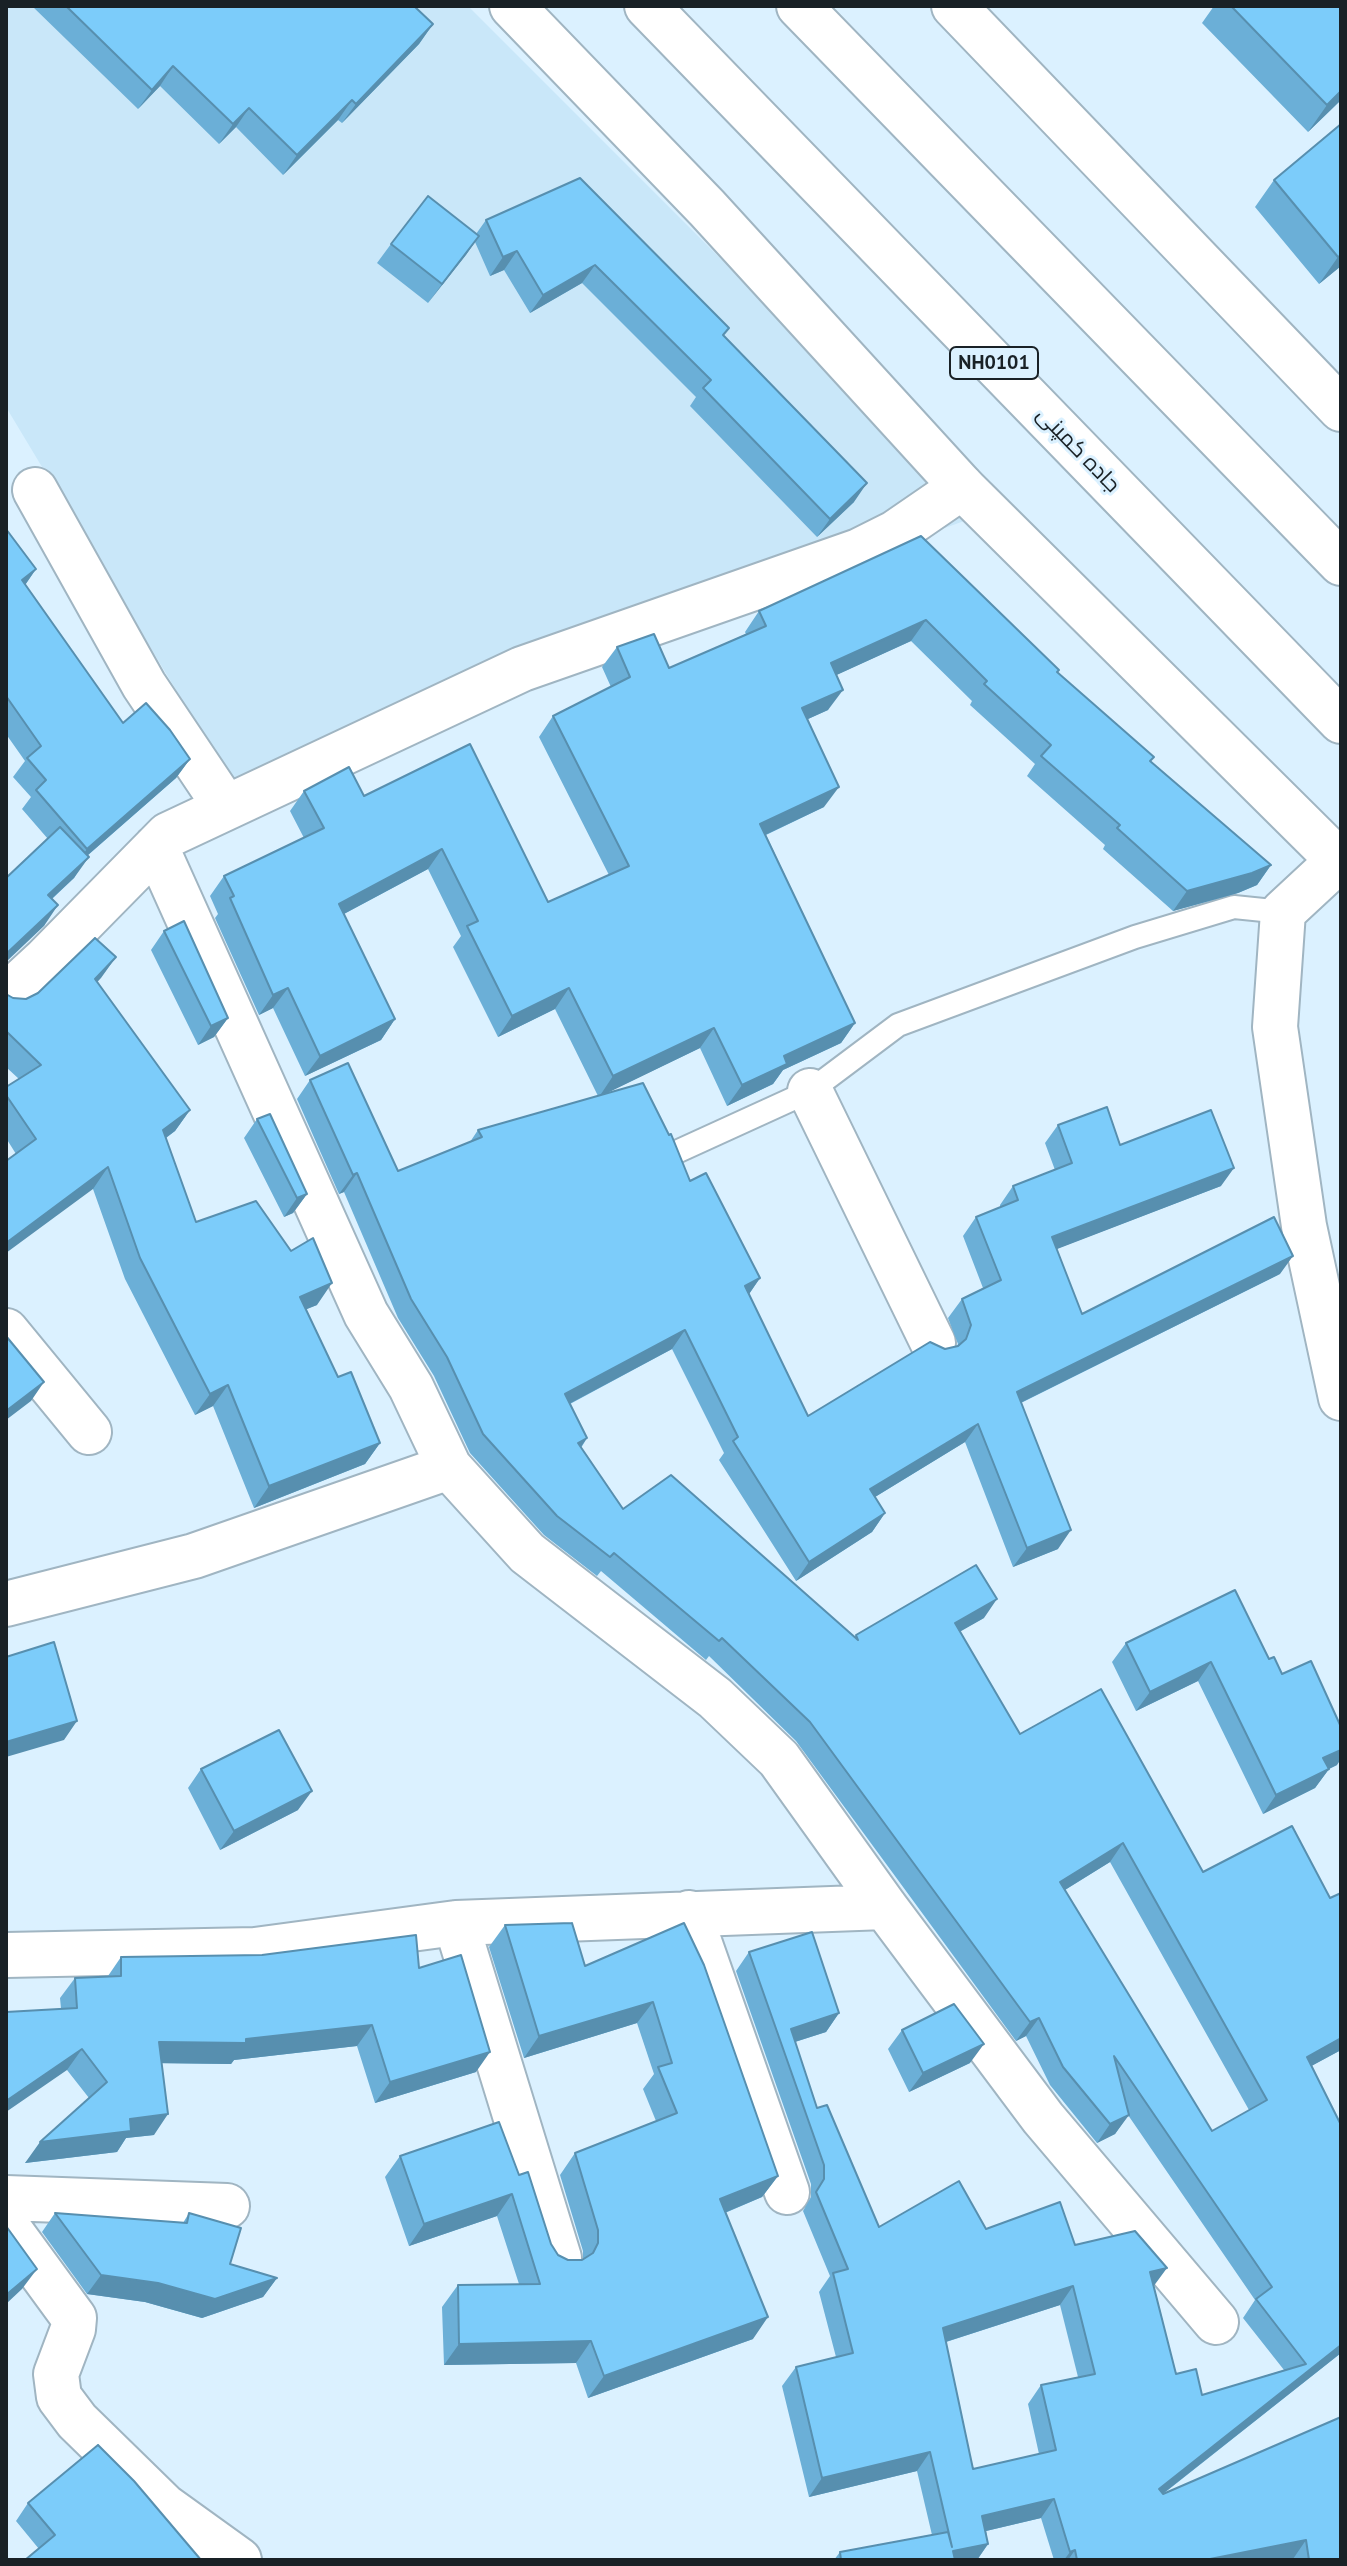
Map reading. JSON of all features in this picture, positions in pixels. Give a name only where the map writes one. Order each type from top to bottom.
[{"type":"main road","points":[[512,6],[707,208],[962,487],[1340,861],[1283,912],[1275,1027],[1304,1226],[1341,1398]]},
{"type":"main road","name":"جاده کمپنی","points":[[647,6],[1341,721]]},
{"type":"main road","points":[[799,6],[1341,563]]},
{"type":"main road","points":[[954,6],[1341,409]]},
{"type":"main road","points":[[6,996],[168,835],[522,669],[859,551],[895,533],[962,487]]},
{"type":"main road","points":[[35,490],[144,685],[225,806]]},
{"type":"main road","points":[[156,847],[366,1314],[411,1387],[449,1467],[527,1553],[715,1698],[779,1759],[1043,2118],[1216,2322]]},
{"type":"main road","points":[[810,1091],[933,1343]]},
{"type":"main road","points":[[6,1331],[89,1432]]},
{"type":"main road","points":[[6,1604],[194,1556],[449,1467]]},
{"type":"main road","points":[[6,1955],[255,1950],[456,1923],[885,1907]]},
{"type":"main road","points":[[689,1913],[787,2192]]},
{"type":"main road","points":[[456,1923],[559,2258]]},
{"type":"main road","points":[[6,2198],[227,2206]]},
{"type":"main road","points":[[6,2225],[74,2318],[73,2329],[56,2374],[59,2397],[77,2421],[164,2506],[239,2560]]},
{"type":"lane","points":[[672,1154],[810,1091],[898,1025],[1135,937],[1234,907],[1283,912]]},
{"type":"shaded area","points":[[6,6],[468,6],[978,516],[233,785],[6,407]]},
{"type":"building","points":[[66,6],[414,6],[433,24],[356,104],[352,100],[297,155],[249,108],[233,124],[173,66],[152,90]]},
{"type":"building","points":[[1231,6],[1341,6],[1341,91],[1327,105]]},
{"type":"building","points":[[1341,124],[1341,255],[1338,257],[1274,180]]},
{"type":"building","points":[[580,178],[729,328],[723,335],[867,483],[830,519],[703,388],[711,380],[595,265],[543,295],[517,251],[503,257],[486,220]]},
{"type":"building","points":[[428,196],[479,236],[442,284],[391,244]]},
{"type":"building","points":[[6,529],[36,569],[22,580],[123,723],[146,703],[190,759],[87,849],[36,790],[46,780],[27,758],[41,746],[6,696]]},
{"type":"building","points":[[921,536],[1059,670],[1057,672],[1154,757],[1150,761],[1271,865],[1187,891],[1117,828],[1120,825],[1041,756],[1051,745],[984,684],[987,681],[926,620],[831,663],[843,690],[802,708],[839,787],[760,824],[855,1023],[784,1056],[787,1064],[742,1085],[714,1028],[613,1076],[569,988],[512,1016],[467,926],[478,921],[442,849],[339,904],[395,1019],[320,1056],[288,988],[273,995],[230,898],[234,896],[224,876],[324,828],[304,791],[349,767],[364,796],[470,744],[548,902],[629,866],[553,716],[630,677],[617,647],[654,634],[669,668],[766,626],[759,611]]},
{"type":"building","points":[[60,827],[89,857],[48,895],[58,905],[6,954],[6,878]]},
{"type":"building","points":[[184,921],[228,1018],[211,1026],[164,931]]},
{"type":"building","points":[[95,938],[116,957],[95,979],[190,1110],[163,1130],[196,1222],[256,1201],[291,1251],[313,1238],[332,1283],[300,1297],[338,1377],[351,1372],[380,1443],[269,1486],[228,1385],[210,1394],[140,1258],[108,1167],[6,1243],[6,1161],[36,1139],[6,1095],[6,1087],[41,1065],[6,1031],[6,994],[26,999],[38,993]]},
{"type":"building","points":[[348,1063],[398,1171],[482,1137],[478,1130],[643,1083],[671,1134],[690,1181],[706,1173],[760,1278],[745,1286],[808,1416],[930,1342],[945,1349],[958,1346],[966,1339],[971,1325],[962,1299],[1001,1280],[976,1217],[1018,1200],[1013,1186],[1072,1163],[1058,1125],[1107,1107],[1120,1145],[1211,1110],[1234,1168],[1052,1237],[1082,1314],[1274,1217],[1293,1256],[1017,1392],[1071,1530],[1027,1548],[978,1424],[870,1489],[885,1513],[809,1562],[733,1441],[738,1437],[685,1330],[565,1394],[587,1438],[578,1443],[623,1509],[671,1475],[858,1640],[856,1635],[976,1565],[997,1599],[955,1623],[1020,1734],[1101,1689],[1203,1872],[1292,1826],[1330,1898],[1341,1893],[1341,2038],[1307,2057],[1341,2125],[1341,2345],[1159,2489],[1163,2494],[1341,2417],[1341,2560],[1309,2560],[1306,2540],[1205,2560],[1077,2560],[1075,2550],[1070,2552],[1054,2499],[982,2516],[988,2544],[953,2551],[955,2560],[841,2560],[840,2552],[948,2532],[952,2547],[930,2452],[822,2478],[796,2367],[853,2353],[833,2273],[848,2269],[816,2192],[824,2179],[824,2165],[749,1952],[812,1932],[839,2013],[791,2029],[817,2108],[827,2105],[879,2227],[959,2181],[986,2229],[1060,2202],[1075,2245],[1135,2231],[1167,2268],[1150,2272],[1176,2374],[1196,2369],[1202,2395],[1306,2364],[1256,2299],[1272,2287],[1114,2056],[1129,2115],[1110,2124],[1063,2067],[1039,2018],[1030,2022],[810,1722],[722,1638],[719,1641],[614,1553],[610,1557],[557,1516],[483,1434],[447,1357],[411,1299],[357,1173],[353,1175],[310,1080]],"holes":[[[1123,1843],[1267,2100],[1212,2131],[1060,1882]],[[1073,2286],[1095,2374],[1041,2385],[1056,2450],[973,2469],[943,2328]]]},
{"type":"building","points":[[270,1114],[307,1194],[297,1198],[257,1119]]},
{"type":"building","points":[[6,1336],[44,1382],[6,1411]]},
{"type":"building","points":[[1235,1590],[1269,1659],[1274,1657],[1282,1674],[1311,1661],[1341,1727],[1341,1750],[1323,1758],[1329,1769],[1276,1795],[1211,1662],[1150,1692],[1126,1643]]},
{"type":"building","points":[[54,1642],[77,1721],[6,1742],[6,1657]]},
{"type":"building","points":[[279,1730],[312,1791],[234,1831],[201,1769]]},
{"type":"building","points":[[572,1923],[585,1966],[684,1923],[704,1965],[778,2176],[720,2199],[768,2317],[604,2376],[591,2341],[459,2344],[458,2285],[540,2284],[512,2194],[424,2224],[400,2156],[499,2122],[519,2175],[528,2172],[551,2244],[558,2255],[568,2260],[582,2260],[593,2253],[598,2243],[598,2230],[575,2153],[677,2113],[658,2067],[672,2063],[653,2002],[539,2036],[505,1925]]},
{"type":"building","points":[[416,1935],[419,1968],[461,1955],[490,2052],[390,2082],[372,2025],[246,2039],[246,2043],[159,2042],[168,2114],[130,2119],[131,2131],[40,2142],[107,2082],[82,2049],[6,2101],[6,2012],[77,2008],[75,1978],[121,1976],[121,1957],[262,1955]]},
{"type":"building","points":[[954,2004],[984,2044],[923,2073],[902,2030]]},
{"type":"building","points":[[55,2213],[187,2223],[189,2213],[241,2228],[230,2264],[277,2278],[215,2299],[158,2283],[101,2275]]},
{"type":"building","points":[[6,2226],[37,2269],[6,2295]]},
{"type":"building","points":[[98,2445],[134,2481],[201,2560],[25,2560],[55,2535],[28,2503]]}]
